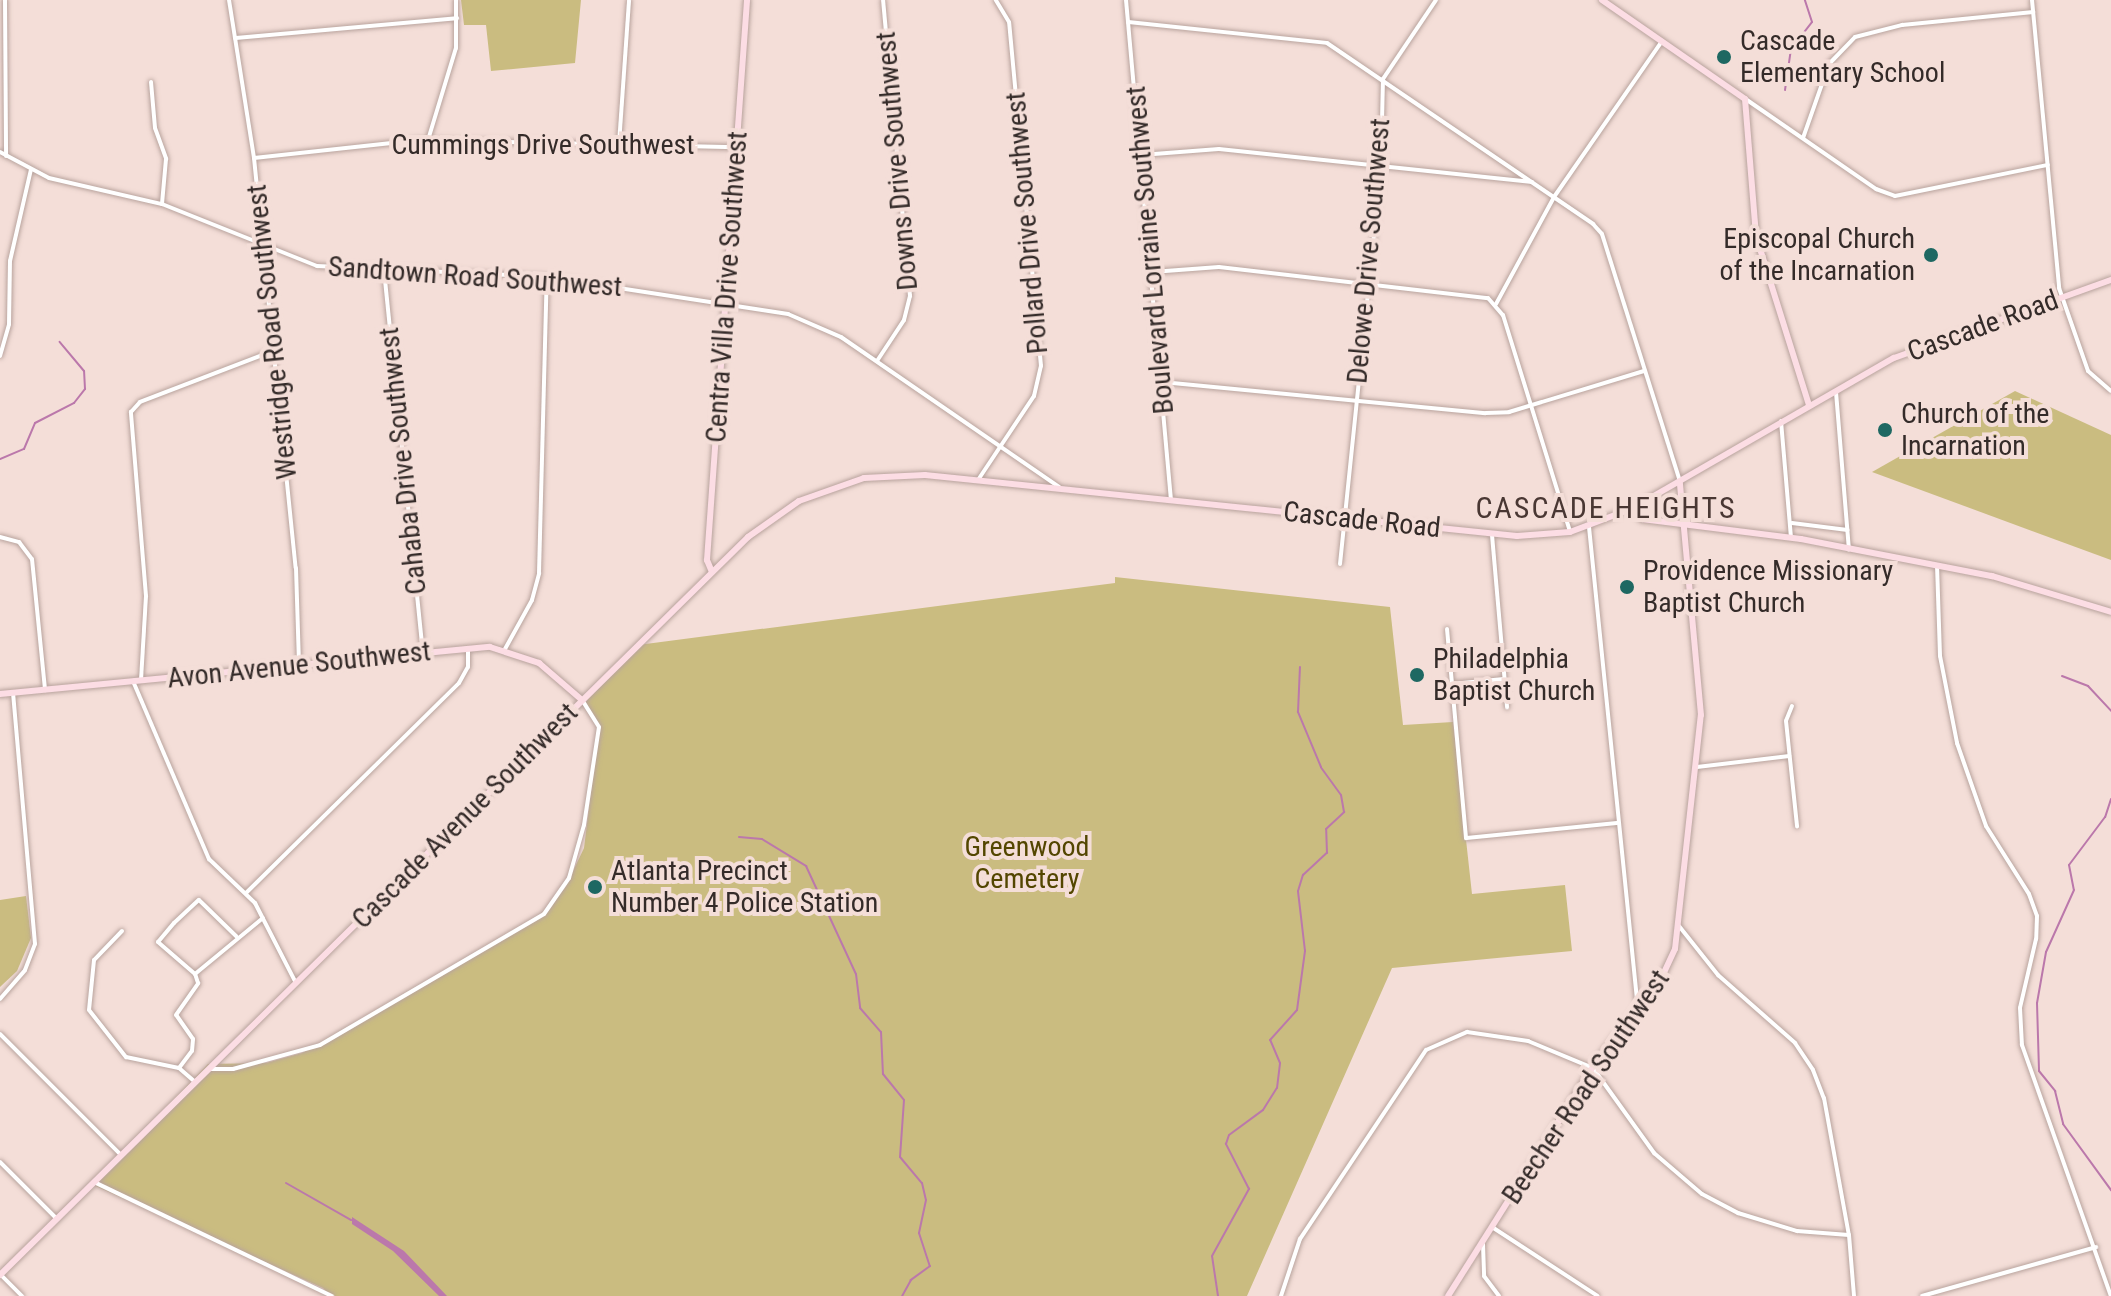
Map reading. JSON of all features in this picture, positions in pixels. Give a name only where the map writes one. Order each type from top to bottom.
[{"type":"street","points":[[5,0],[6,156]]},
{"type":"street","name":"Westridge Road Southwest","points":[[229,0],[254,158],[296,568],[299,665]]},
{"type":"street","points":[[428,140],[456,48],[456,0]]},
{"type":"street","points":[[619,144],[629,0]]},
{"type":"street","name":"Centra Villa Drive Southwest","points":[[712,572],[707,560],[747,0]]},
{"type":"street","name":"Downs Drive Southwest","points":[[877,361],[904,320],[910,296],[883,0]]},
{"type":"street","name":"Pollard Drive Southwest","points":[[978,480],[1034,396],[1041,366],[1009,22],[996,0]]},
{"type":"street","name":"Boulevard Lorraine Southwest","points":[[1126,0],[1171,500]]},
{"type":"street","name":"Delowe Drive Southwest","points":[[1340,564],[1381,166],[1383,79],[1436,0]]},
{"type":"street","points":[[1602,0],[1876,189],[1895,196],[2048,165]]},
{"type":"street","points":[[2032,0],[2062,297],[2088,371],[2111,391]]},
{"type":"street","points":[[1803,138],[1829,64],[1855,37],[1902,25],[2034,12]]},
{"type":"street","points":[[235,38],[457,18]]},
{"type":"street","points":[[1128,22],[1314,39],[1339,49],[1554,197],[1602,234],[1680,482]]},
{"type":"street","points":[[1496,304],[1554,197],[1662,41]]},
{"type":"street","points":[[151,82],[155,128],[166,159],[162,204]]},
{"type":"street","points":[[1745,99],[1756,236],[1809,405]]},
{"type":"street","name":"Cummings Drive Southwest","points":[[254,158],[428,140],[737,147]]},
{"type":"street","points":[[1141,155],[1219,149],[1534,183]]},
{"type":"street","name":"Sandtown Road Southwest","points":[[0,152],[65,183],[162,204],[317,266],[547,277],[727,302],[806,321],[877,361],[1061,489]]},
{"type":"street","points":[[0,356],[9,324],[10,261],[31,169]]},
{"type":"street","points":[[1152,272],[1219,267],[1479,296],[1496,304],[1570,532]]},
{"type":"street","name":"Cahaba Drive Southwest","points":[[384,270],[423,652]]},
{"type":"street","points":[[505,649],[532,600],[539,573],[547,277]]},
{"type":"street","name":"Cascade Road","points":[[988,481],[1492,533],[1570,532],[1631,509],[1894,358],[2111,280]]},
{"type":"street","points":[[141,680],[146,596],[131,412],[140,402],[274,351]]},
{"type":"street","points":[[1162,382],[1486,413],[1530,405],[1645,371]]},
{"type":"street","points":[[1836,389],[1849,549]]},
{"type":"street","points":[[1781,421],[1791,538]]},
{"type":"street","name":"Cascade Avenue Southwest","points":[[0,1275],[712,572],[771,518],[831,487],[897,474],[988,481]]},
{"type":"street","name":"Beecher Road Southwest","points":[[1448,1296],[1593,1068],[1639,1009],[1669,963],[1679,926],[1697,767],[1699,676],[1680,482]]},
{"type":"street","points":[[1631,509],[1642,519],[1791,538],[1937,565],[2025,585],[2111,612]]},
{"type":"street","points":[[1792,523],[1848,530]]},
{"type":"street","points":[[1589,527],[1639,1009]]},
{"type":"street","points":[[1492,533],[1507,707]]},
{"type":"street","points":[[0,537],[19,542],[32,559],[45,690]]},
{"type":"street","points":[[1937,565],[1940,656],[1957,743],[1986,826],[2029,894],[2037,916],[2020,1008],[2022,1045],[2111,1296]]},
{"type":"street","points":[[1447,629],[1466,838],[1618,823]]},
{"type":"street","points":[[246,893],[459,683],[468,667],[468,648]]},
{"type":"street","name":"Avon Avenue Southwest","points":[[0,694],[468,648],[505,649],[539,663],[582,700]]},
{"type":"street","points":[[1452,684],[1504,679]]},
{"type":"street","points":[[133,681],[209,859],[246,893],[263,918],[296,983]]},
{"type":"street","points":[[0,999],[25,970],[35,944],[13,693]]},
{"type":"street","points":[[208,1069],[233,1069],[320,1045],[544,914],[569,878],[584,825],[599,727],[582,700]]},
{"type":"street","points":[[1792,706],[1786,721],[1797,826]]},
{"type":"street","points":[[1697,767],[1789,756]]},
{"type":"street","points":[[179,1068],[192,1051],[193,1039],[176,1015],[198,983],[195,974],[158,942],[199,900],[236,936]]},
{"type":"street","points":[[195,974],[236,936],[263,918]]},
{"type":"street","points":[[1679,926],[1718,975],[1795,1043],[1813,1070],[1824,1098],[1849,1235],[1854,1296]]},
{"type":"street","points":[[122,931],[94,960],[89,1010],[126,1057],[179,1068],[195,1082]]},
{"type":"street","points":[[1281,1296],[1300,1239],[1426,1050],[1439,1040],[1467,1032],[1506,1035],[1593,1068],[1643,1141],[1702,1194],[1778,1228],[1849,1235]]},
{"type":"street","points":[[0,1034],[121,1155]]},
{"type":"street","points":[[0,1162],[57,1219]]},
{"type":"street","points":[[94,1182],[332,1296]]},
{"type":"street","points":[[1492,1227],[1598,1296]]},
{"type":"street","points":[[1484,1238],[1484,1276],[1499,1296]]},
{"type":"street","points":[[1922,1296],[2096,1247]]},
{"type":"street","points":[[0,1275],[22,1296]]},
{"type":"green space","points":[[461,0],[581,0],[575,63],[491,71],[486,25],[464,25]]},
{"type":"green space","points":[[2015,391],[2111,435],[2111,560],[1872,472]]},
{"type":"green space","name":"Greenwood Cemetery","points":[[1115,577],[1390,607],[1403,725],[1453,722],[1472,894],[1565,885],[1572,951],[1392,968],[1247,1296],[330,1296],[323,1288],[91,1184],[208,1064],[266,1063],[302,1053],[536,919],[565,888],[584,848],[599,727],[582,700],[638,645],[1115,583]]},
{"type":"green space","points":[[26,896],[31,938],[17,971],[0,987],[0,900]]},
{"type":"shaded area","points":[[352,1217],[404,1251],[447,1296],[439,1296],[393,1251],[352,1224]]},
{"type":"waterway","points":[[1785,90],[1791,49],[1812,22],[1805,0]]},
{"type":"waterway","points":[[0,459],[24,449],[35,423],[74,403],[85,389],[84,371],[60,342]]},
{"type":"waterway","points":[[1218,1296],[1212,1256],[1249,1189],[1226,1144],[1229,1135],[1263,1110],[1277,1088],[1280,1063],[1270,1040],[1297,1010],[1305,951],[1298,891],[1303,875],[1327,853],[1326,829],[1344,812],[1341,795],[1321,767],[1298,712],[1300,667]]},
{"type":"waterway","points":[[2062,676],[2088,686],[2111,711]]},
{"type":"waterway","points":[[2111,799],[2105,817],[2069,865],[2074,890],[2046,952],[2037,1003],[2039,1071],[2055,1091],[2063,1124],[2111,1190]]},
{"type":"waterway","points":[[739,837],[762,839],[806,866],[856,974],[860,1008],[881,1032],[883,1074],[904,1100],[900,1157],[922,1183],[926,1200],[919,1233],[930,1266],[911,1280],[902,1296]]},
{"type":"waterway","points":[[286,1183],[351,1220]]},
{"type":"place","name":"Cascade Elementary School","points":[[1724,57]]},
{"type":"place","name":"Episcopal Church of the Incarnation","points":[[1931,255]]},
{"type":"place","name":"Church of the Incarnation","points":[[1885,430]]},
{"type":"place","name":"Providence Missionary Baptist Church","points":[[1627,587]]},
{"type":"place","name":"Philadelphia Baptist Church","points":[[1417,675]]},
{"type":"place","name":"Atlanta Precinct Number 4 Police Station","points":[[595,887]]},
{"type":"district","name":"CASCADE HEIGHTS","points":[[1606,508]]}]
